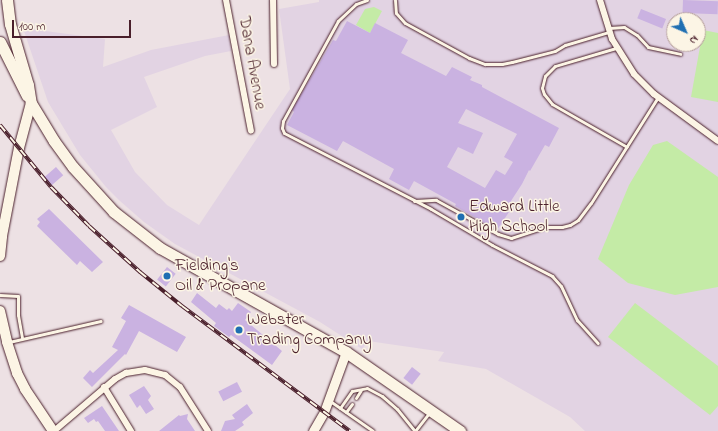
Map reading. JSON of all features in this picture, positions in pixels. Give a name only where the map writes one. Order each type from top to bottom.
[{"type":"highway","points":[[7,0],[10,24],[28,85],[31,103]]},
{"type":"highway","points":[[0,42],[22,89],[54,141],[73,167],[114,212],[130,226],[177,258],[254,299],[346,352],[460,431]]},
{"type":"main road","points":[[0,256],[18,156],[31,103]]},
{"type":"main road","points":[[0,311],[7,342],[17,373],[54,431]]},
{"type":"main road","points":[[313,431],[329,400],[346,352]]},
{"type":"street","name":"Dana Avenue","points":[[226,0],[251,131]]},
{"type":"street","points":[[273,0],[274,64]]},
{"type":"street","points":[[600,0],[608,31],[616,48],[638,78],[658,97],[718,141]]},
{"type":"street","points":[[54,431],[104,387],[120,376],[137,370],[154,371],[165,375],[180,387],[208,431]]},
{"type":"street","points":[[104,387],[131,431]]},
{"type":"lane","points":[[367,0],[356,4],[338,21],[282,121],[284,133],[289,137],[414,201],[492,246],[552,276],[561,286],[577,320],[598,343]]},
{"type":"lane","points":[[395,0],[396,13],[405,24],[478,62],[502,64],[560,48],[624,27],[637,34],[648,47],[680,54]]},
{"type":"lane","points":[[616,48],[555,66],[544,76],[542,88],[544,94],[552,104],[627,147]]},
{"type":"lane","points":[[414,201],[436,200],[498,234],[511,238],[545,227],[562,228],[578,220],[584,213],[658,97]]},
{"type":"lane","points":[[0,295],[18,296],[18,315],[22,338]]},
{"type":"lane","points":[[7,342],[101,321]]},
{"type":"lane","points":[[340,408],[352,391],[367,388],[382,396],[397,409],[415,431],[431,410]]},
{"type":"lane","points":[[356,398],[361,390]]},
{"type":"lane","points":[[329,400],[373,431]]},
{"type":"lane","points":[[346,412],[352,404]]},
{"type":"shaded area","name":"Edward Little High School","points":[[319,0],[718,0],[718,431],[585,431],[570,417],[486,369],[438,361],[444,352],[368,341],[362,349],[320,322],[175,244],[144,222],[120,201],[106,187],[80,155],[48,102],[23,28],[105,39],[103,67],[151,50],[229,35],[231,51],[205,56],[144,77],[157,107],[111,130],[135,172],[167,205],[199,225],[290,89],[279,9],[319,2]]},
{"type":"green space","points":[[374,7],[382,11],[370,33],[356,25],[365,9]]},
{"type":"green space","points":[[706,31],[718,33],[718,102],[691,97],[699,52],[706,52]]},
{"type":"green space","points":[[667,141],[718,177],[718,287],[675,295],[628,283],[598,259],[629,185],[653,145]]},
{"type":"green space","points":[[635,303],[718,366],[718,406],[710,415],[608,337]]},
{"type":"building","points":[[683,0],[718,1],[718,14],[706,14],[706,12],[683,12]]},
{"type":"building","points":[[641,9],[666,19],[662,28],[637,18]]},
{"type":"building","name":"Edward Little High School","points":[[347,21],[370,33],[375,23],[408,40],[401,53],[446,76],[452,67],[472,77],[470,80],[482,85],[482,87],[559,128],[549,147],[545,145],[530,171],[529,170],[522,184],[505,210],[509,212],[497,230],[455,206],[456,204],[414,181],[409,190],[389,179],[394,169],[343,141],[337,151],[287,125],[294,112],[292,110],[333,40],[336,41]],"holes":[[[466,109],[517,134],[504,157],[513,162],[505,175],[496,170],[485,188],[447,167],[458,147],[473,154],[483,133],[458,123]]]},
{"type":"building","points":[[56,167],[63,175],[51,186],[44,177]]},
{"type":"building","points":[[49,209],[103,262],[92,272],[80,261],[77,265],[37,226],[40,222],[37,219]]},
{"type":"building","name":"Fielding's Oil & Propane","points":[[167,267],[176,274],[166,286],[157,280]]},
{"type":"building","name":"Webster Trading Company","points":[[197,293],[216,308],[219,304],[227,310],[229,308],[232,311],[238,303],[251,312],[245,320],[282,351],[272,365],[231,335],[229,337],[214,326],[216,323],[191,302]]},
{"type":"building","points":[[129,305],[186,337],[177,352],[139,331],[126,355],[125,354],[92,387],[83,378],[90,370],[93,373],[118,350],[112,347],[126,321],[121,318]]},
{"type":"building","points":[[412,367],[421,374],[412,385],[403,378]]},
{"type":"building","points":[[237,382],[242,392],[223,401],[218,392]]},
{"type":"building","points":[[144,386],[151,396],[148,400],[154,409],[146,414],[140,405],[137,408],[129,395]]},
{"type":"building","points":[[247,404],[253,413],[242,422],[244,425],[235,431],[221,431],[225,421],[235,419],[232,415]]},
{"type":"building","points":[[102,406],[119,431],[105,431],[98,421],[96,422],[94,419],[88,423],[84,418]]},
{"type":"building","points":[[188,414],[187,419],[195,431],[159,431],[179,415]]},
{"type":"railway","points":[[0,125],[51,187],[89,226],[140,272],[182,306],[350,431]]},
{"type":"place","name":"Edward Little High School","points":[[461,217]]},
{"type":"place","name":"Fielding's Oil & Propane","points":[[167,276]]},
{"type":"place","name":"Webster Trading Company","points":[[239,330]]}]
